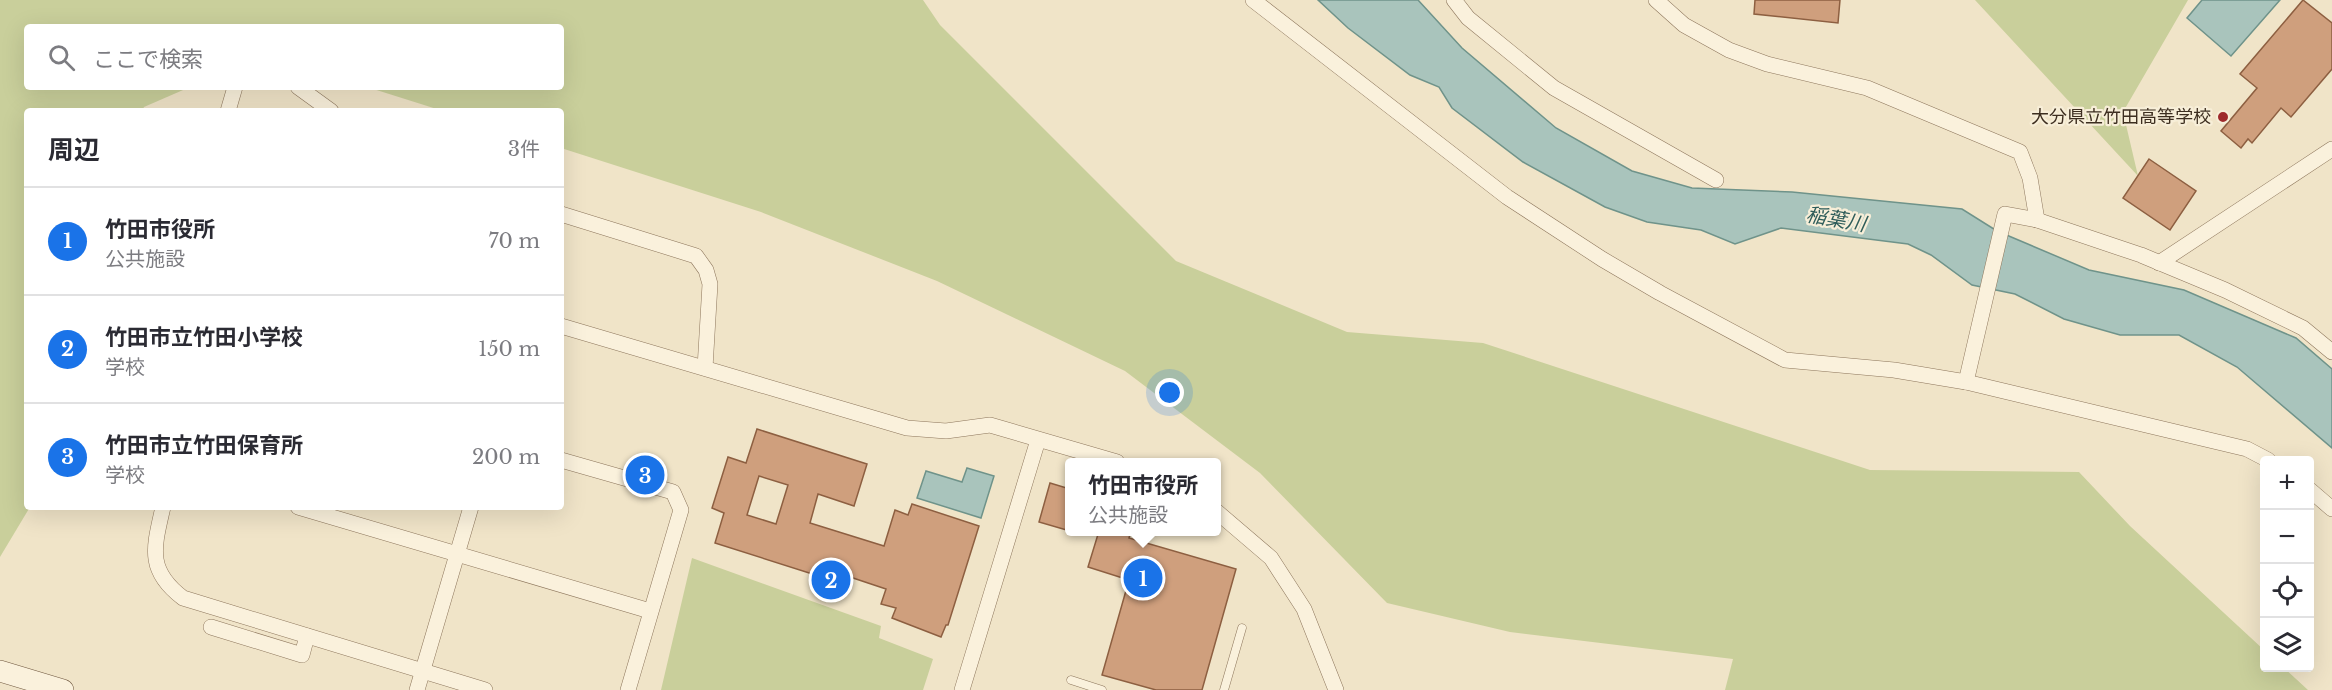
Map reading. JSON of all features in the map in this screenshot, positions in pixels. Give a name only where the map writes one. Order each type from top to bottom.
[{"type":"street","points":[[1254,0],[1507,197],[1602,259],[1730,332],[1785,360],[1967,376],[2236,446],[2260,456]]},
{"type":"street","points":[[1454,0],[1468,18],[1554,87],[1716,180]]},
{"type":"street","points":[[1656,0],[1684,25],[1729,50],[1767,64],[1867,88],[2020,152],[2030,178],[2037,220]]},
{"type":"street","points":[[229,108],[234,90]]},
{"type":"street","points":[[302,90],[327,108]]},
{"type":"street","points":[[2159,262],[2332,149]]},
{"type":"street","points":[[1967,376],[2005,214],[2037,220],[2159,262],[2303,328],[2332,352]]},
{"type":"street","points":[[564,215],[696,256],[706,270],[710,284],[705,368]]},
{"type":"street","points":[[564,327],[907,428],[946,431],[990,425],[1103,458]]},
{"type":"street","points":[[962,690],[1038,440]]},
{"type":"street","points":[[564,461],[673,492],[681,510],[628,690]]},
{"type":"street","points":[[2314,493],[2332,509]]},
{"type":"street","points":[[162,510],[155,544],[155,564],[171,589],[183,598],[485,690]]},
{"type":"street","points":[[308,510],[650,611]]},
{"type":"street","points":[[417,690],[470,510]]},
{"type":"street","points":[[1221,515],[1271,558],[1304,609],[1336,690]]},
{"type":"street","points":[[211,627],[302,655],[306,636]]},
{"type":"street","points":[[0,671],[63,690]]},
{"type":"lane","points":[[1224,690],[1242,628]]},
{"type":"lane","points":[[1071,680],[1102,690]]},
{"type":"green space","points":[[0,0],[923,0],[940,25],[1176,261],[1347,332],[1483,343],[1870,470],[2079,472],[2130,526],[2260,646],[2260,672],[2288,672],[2308,690],[1725,690],[1733,659],[1510,632],[1387,603],[1260,473],[1125,371],[937,281],[761,212],[564,149],[564,108],[434,108],[376,90],[564,90],[564,24],[24,24],[24,90],[183,90],[144,108],[24,108],[24,510],[28,510],[0,557]]},
{"type":"green space","points":[[1975,0],[2188,0],[2123,112],[2138,176]]},
{"type":"green space","points":[[692,558],[881,626],[879,638],[933,659],[923,690],[661,690]]},
{"type":"water","name":"稲葉川","points":[[1318,0],[1418,0],[1462,48],[1556,128],[1632,171],[1692,188],[1792,192],[1962,209],[1997,231],[2089,270],[2184,290],[2296,338],[2332,369],[2332,448],[2237,367],[2179,335],[2120,335],[2064,319],[2015,294],[1972,285],[1931,255],[1908,244],[1781,228],[1735,244],[1701,230],[1647,222],[1605,207],[1523,162],[1452,108],[1439,87],[1410,75],[1348,28]]},
{"type":"water","points":[[2202,0],[2280,0],[2231,56],[2187,18]]},
{"type":"water","points":[[967,468],[994,476],[981,518],[917,498],[926,471],[962,482]]},
{"type":"building","points":[[1755,0],[1840,0],[1838,23],[1754,14]]},
{"type":"building","points":[[2303,0],[2332,23],[2332,69],[2291,117],[2281,108],[2252,143],[2248,139],[2241,148],[2221,131],[2257,88],[2240,74]]},
{"type":"building","points":[[2149,159],[2196,191],[2170,230],[2123,198]]},
{"type":"building","points":[[757,429],[867,464],[854,506],[818,494],[810,523],[884,546],[895,510],[908,515],[912,504],[979,526],[948,625],[941,637],[892,618],[896,608],[881,604],[886,589],[847,576],[844,584],[715,543],[724,513],[712,508],[728,457],[746,463]],"holes":[[[759,476],[788,485],[776,524],[747,515]]]},
{"type":"building","points":[[1050,483],[1065,488],[1065,530],[1039,522]]},
{"type":"building","points":[[1097,536],[1130,536],[1129,538],[1236,569],[1202,690],[1156,690],[1102,675],[1129,580],[1088,567]]},
{"type":"place","name":"大分県立竹田高等学校","points":[[2223,117]]},
{"type":"place","name":"竹田市立竹田保育所","points":[[645,475]]},
{"type":"place","name":"竹田市役所","points":[[1143,578]]},
{"type":"place","name":"竹田市立竹田小学校","points":[[831,580]]}]
